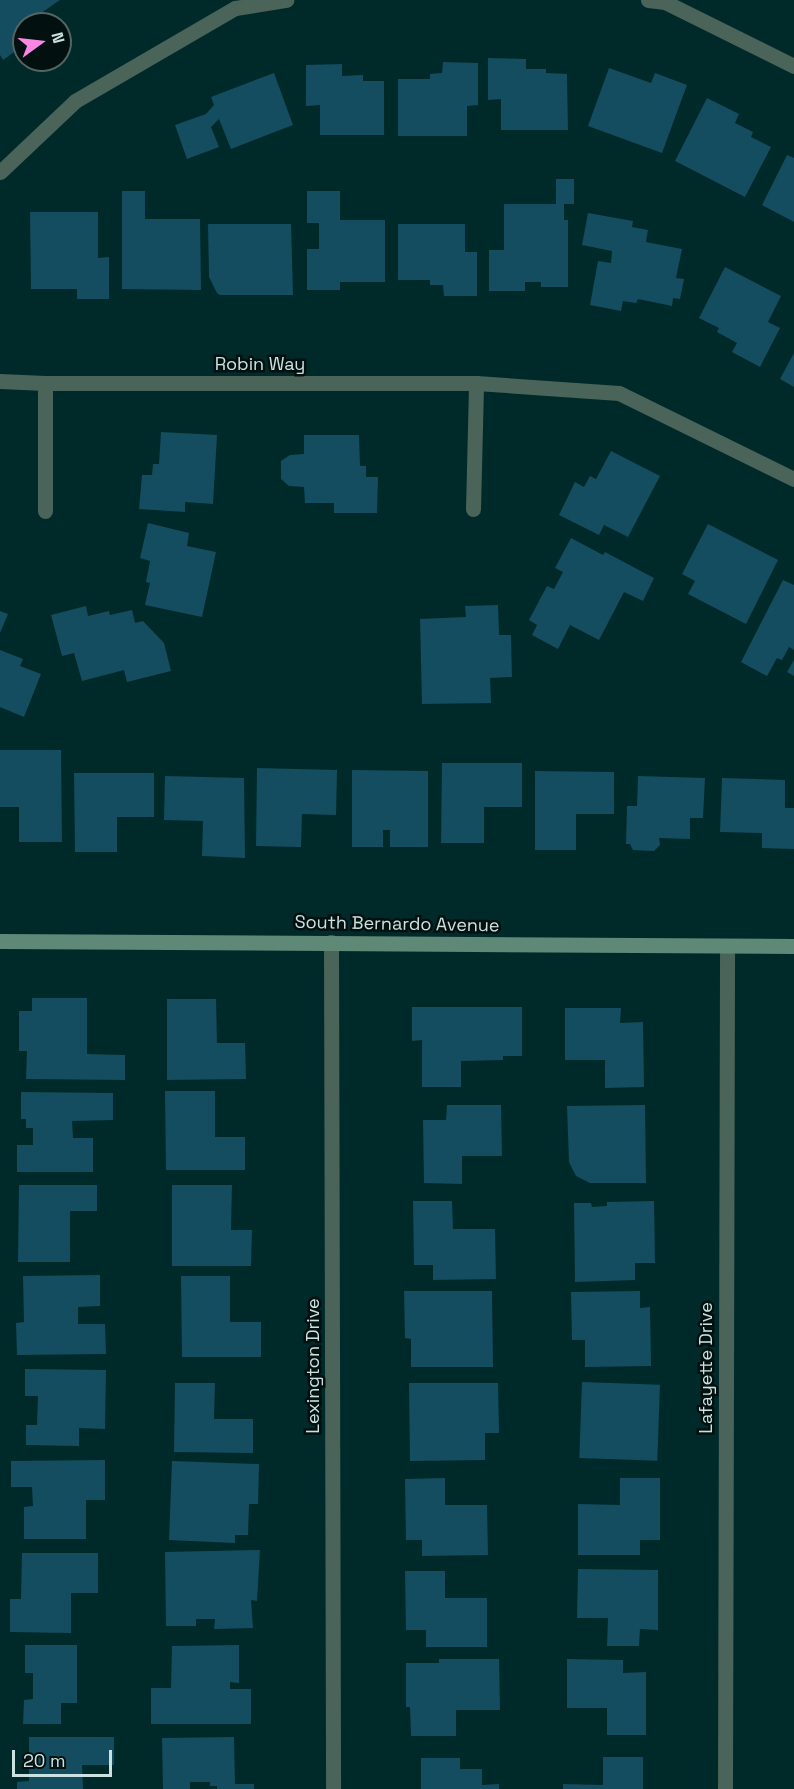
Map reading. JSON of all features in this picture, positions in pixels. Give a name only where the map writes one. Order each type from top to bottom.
[{"type":"street","points":[[0,172],[75,101],[235,8],[286,0]]},
{"type":"street","points":[[648,0],[665,1],[794,66]]},
{"type":"street","name":"Robin Way","points":[[0,381],[45,383],[476,383],[619,393],[794,479]]},
{"type":"street","points":[[45,383],[45,511]]},
{"type":"street","points":[[473,509],[476,383]]},
{"type":"street","name":"South Bernardo Avenue","points":[[0,942],[794,946]]},
{"type":"street","name":"Lexington Drive","points":[[331,942],[333,1789]]},
{"type":"street","name":"Lafayette Drive","points":[[725,1789],[727,946]]},
{"type":"building","points":[[0,0],[60,0],[43,12],[12,12],[12,54],[3,60],[0,55]]},
{"type":"building","points":[[488,58],[526,59],[526,69],[546,69],[546,73],[567,74],[568,130],[501,130],[501,99],[488,100]]},
{"type":"building","points":[[443,62],[478,63],[478,105],[467,106],[467,136],[398,136],[398,79],[430,79],[430,74],[442,73]]},
{"type":"building","points":[[342,64],[342,76],[363,75],[363,81],[384,81],[384,135],[320,135],[320,105],[306,106],[306,65]]},
{"type":"building","points":[[609,68],[651,83],[655,73],[687,85],[662,153],[588,126]]},
{"type":"building","points":[[274,73],[293,125],[231,149],[219,119],[211,127],[219,147],[187,159],[175,125],[206,114],[214,105],[211,97]]},
{"type":"building","points":[[707,98],[739,114],[735,123],[753,132],[751,137],[771,147],[745,197],[675,161]]},
{"type":"building","points":[[787,155],[794,158],[794,222],[762,205]]},
{"type":"building","points":[[556,179],[574,179],[574,204],[564,204],[564,220],[568,220],[568,287],[541,287],[541,282],[525,282],[525,291],[489,291],[489,250],[504,250],[504,204],[556,204]]},
{"type":"building","points":[[122,191],[145,191],[145,219],[200,219],[201,290],[122,289]]},
{"type":"building","points":[[307,191],[340,191],[340,220],[385,220],[385,282],[340,282],[340,290],[307,290],[307,249],[319,249],[319,223],[307,223]]},
{"type":"building","points":[[30,212],[98,212],[98,258],[109,257],[109,299],[77,299],[77,289],[31,289]]},
{"type":"building","points":[[588,213],[633,221],[632,227],[648,230],[646,242],[682,249],[676,278],[684,279],[680,299],[673,298],[672,306],[638,299],[636,303],[623,301],[621,311],[590,305],[598,261],[611,263],[612,251],[582,245]]},
{"type":"building","points":[[208,224],[291,224],[293,295],[220,295],[217,293],[209,277]]},
{"type":"building","points":[[398,224],[465,224],[465,252],[477,252],[477,296],[444,296],[443,285],[430,285],[430,280],[398,280]]},
{"type":"building","points":[[725,267],[781,296],[768,322],[780,328],[760,367],[732,352],[737,343],[717,332],[719,328],[699,318]]},
{"type":"building","points":[[794,353],[794,387],[780,379]]},
{"type":"building","points":[[161,432],[217,435],[213,504],[185,502],[185,512],[139,509],[142,475],[152,475],[153,464],[159,464]]},
{"type":"building","points":[[304,435],[359,435],[360,466],[366,466],[366,477],[378,477],[377,513],[334,513],[334,503],[305,503],[304,487],[289,486],[281,479],[281,461],[290,455],[304,454]]},
{"type":"building","points":[[611,451],[660,476],[628,537],[604,525],[599,535],[559,515],[575,482],[584,487],[590,476],[596,479]]},
{"type":"building","points":[[148,523],[189,533],[187,546],[216,552],[202,617],[145,605],[150,583],[146,582],[150,561],[140,558]]},
{"type":"building","points":[[708,524],[778,560],[746,624],[688,594],[695,581],[682,574]]},
{"type":"building","points":[[571,538],[603,555],[605,552],[654,578],[643,601],[624,592],[599,640],[570,625],[558,649],[532,635],[537,625],[529,620],[547,586],[554,589],[563,572],[555,568]]},
{"type":"building","points":[[783,580],[794,585],[794,650],[789,647],[782,660],[777,658],[767,676],[741,662]]},
{"type":"building","points":[[498,605],[499,635],[511,635],[512,677],[490,678],[491,703],[422,704],[420,619],[466,617],[465,606]]},
{"type":"building","points":[[86,606],[88,616],[109,611],[110,615],[132,610],[135,623],[143,621],[164,643],[171,671],[127,682],[124,670],[82,681],[74,653],[62,656],[51,615]]},
{"type":"building","points":[[0,611],[8,614],[0,633]]},
{"type":"building","points":[[0,650],[23,659],[20,666],[41,674],[24,717],[0,707]]},
{"type":"building","points":[[794,660],[794,676],[787,672]]},
{"type":"building","points":[[0,750],[61,750],[62,842],[19,842],[19,807],[0,807]]},
{"type":"building","points":[[442,763],[522,763],[522,807],[484,807],[484,843],[441,843]]},
{"type":"building","points":[[257,768],[337,770],[336,815],[302,814],[301,847],[256,846]]},
{"type":"building","points":[[352,770],[428,771],[428,847],[390,847],[390,830],[383,830],[383,847],[352,847]]},
{"type":"building","points":[[535,771],[614,772],[614,814],[576,814],[576,850],[535,850]]},
{"type":"building","points":[[74,773],[154,773],[154,817],[117,817],[117,852],[75,852]]},
{"type":"building","points":[[165,776],[244,778],[245,858],[202,856],[203,821],[164,820]]},
{"type":"building","points":[[638,776],[705,778],[703,818],[690,818],[690,839],[659,838],[660,845],[654,851],[633,850],[630,844],[626,844],[627,806],[637,806]]},
{"type":"building","points":[[722,778],[785,780],[785,808],[794,808],[794,849],[762,848],[762,833],[720,832]]},
{"type":"building","points":[[32,998],[87,998],[87,1054],[125,1055],[125,1080],[26,1079],[27,1051],[19,1051],[19,1011],[32,1011]]},
{"type":"building","points":[[167,999],[216,999],[217,1043],[245,1043],[246,1079],[167,1080]]},
{"type":"building","points":[[412,1007],[522,1007],[522,1056],[503,1056],[503,1060],[461,1061],[461,1087],[422,1087],[422,1040],[412,1041]]},
{"type":"building","points":[[565,1008],[621,1008],[620,1023],[643,1022],[644,1087],[605,1088],[605,1060],[565,1060]]},
{"type":"building","points":[[165,1091],[215,1091],[215,1137],[245,1137],[245,1170],[166,1170]]},
{"type":"building","points":[[21,1092],[113,1093],[113,1120],[72,1121],[73,1138],[93,1138],[93,1172],[17,1172],[17,1145],[33,1145],[33,1128],[26,1128],[26,1119],[21,1119]]},
{"type":"building","points":[[447,1105],[501,1105],[502,1156],[462,1156],[462,1184],[424,1183],[423,1120],[446,1120]]},
{"type":"building","points":[[645,1105],[646,1183],[590,1183],[576,1176],[569,1162],[567,1106]]},
{"type":"building","points":[[19,1185],[97,1185],[97,1211],[70,1211],[70,1262],[18,1262]]},
{"type":"building","points":[[172,1185],[232,1185],[231,1230],[252,1230],[251,1266],[172,1266]]},
{"type":"building","points":[[413,1201],[452,1201],[453,1229],[495,1229],[496,1279],[433,1280],[433,1265],[414,1265]]},
{"type":"building","points":[[654,1201],[655,1263],[635,1263],[635,1280],[575,1282],[574,1203],[591,1203],[592,1207],[607,1206],[607,1202]]},
{"type":"building","points":[[100,1275],[100,1306],[78,1307],[78,1324],[105,1324],[106,1354],[17,1355],[16,1323],[24,1322],[23,1276]]},
{"type":"building","points":[[181,1276],[230,1276],[230,1322],[261,1322],[261,1357],[182,1357]]},
{"type":"building","points":[[404,1291],[492,1291],[493,1367],[411,1367],[411,1339],[405,1338]]},
{"type":"building","points":[[640,1291],[640,1308],[650,1307],[651,1366],[585,1367],[585,1340],[572,1340],[571,1292]]},
{"type":"building","points":[[25,1369],[106,1370],[105,1429],[79,1428],[79,1446],[26,1445],[26,1425],[37,1425],[38,1396],[25,1396]]},
{"type":"building","points":[[582,1382],[660,1385],[657,1461],[579,1458]]},
{"type":"building","points":[[175,1383],[215,1383],[214,1419],[253,1419],[253,1453],[174,1452]]},
{"type":"building","points":[[409,1383],[498,1383],[499,1433],[485,1433],[485,1460],[410,1461]]},
{"type":"building","points":[[105,1460],[105,1500],[86,1500],[86,1539],[24,1539],[24,1507],[33,1506],[32,1487],[11,1487],[11,1461]]},
{"type":"building","points":[[172,1461],[259,1464],[258,1504],[249,1504],[248,1535],[235,1535],[235,1543],[169,1540]]},
{"type":"building","points":[[445,1478],[445,1505],[487,1505],[488,1555],[422,1556],[422,1540],[406,1540],[405,1479]]},
{"type":"building","points":[[620,1478],[660,1478],[660,1540],[640,1540],[640,1555],[578,1555],[578,1504],[620,1505]]},
{"type":"building","points":[[260,1550],[257,1601],[251,1600],[253,1628],[214,1629],[215,1619],[196,1619],[196,1626],[166,1626],[165,1552]]},
{"type":"building","points":[[22,1553],[98,1553],[98,1593],[71,1593],[71,1633],[10,1632],[10,1599],[21,1599]]},
{"type":"building","points":[[578,1569],[658,1570],[658,1630],[640,1629],[639,1646],[607,1646],[608,1618],[577,1618]]},
{"type":"building","points":[[405,1571],[445,1571],[445,1598],[487,1598],[487,1647],[426,1647],[426,1630],[406,1630]]},
{"type":"building","points":[[25,1645],[77,1645],[77,1703],[61,1703],[61,1724],[23,1724],[24,1700],[33,1699],[33,1673],[25,1673]]},
{"type":"building","points":[[239,1645],[239,1683],[230,1682],[230,1689],[251,1689],[251,1724],[151,1724],[151,1688],[171,1688],[172,1646]]},
{"type":"building","points":[[439,1659],[499,1659],[500,1710],[456,1710],[456,1736],[411,1736],[410,1707],[406,1707],[406,1663],[439,1663]]},
{"type":"building","points":[[567,1659],[623,1660],[623,1673],[646,1672],[646,1735],[607,1735],[607,1708],[567,1708]]},
{"type":"building","points":[[29,1737],[114,1737],[114,1765],[82,1765],[83,1789],[17,1789],[17,1782],[29,1781]]},
{"type":"building","points":[[234,1737],[235,1784],[254,1784],[254,1789],[217,1789],[217,1786],[210,1786],[210,1782],[190,1782],[190,1789],[163,1789],[162,1738]]},
{"type":"building","points":[[603,1757],[643,1757],[643,1789],[563,1789],[563,1784],[603,1785]]},
{"type":"building","points":[[421,1758],[460,1758],[460,1769],[482,1769],[482,1785],[499,1784],[499,1789],[421,1789]]}]
